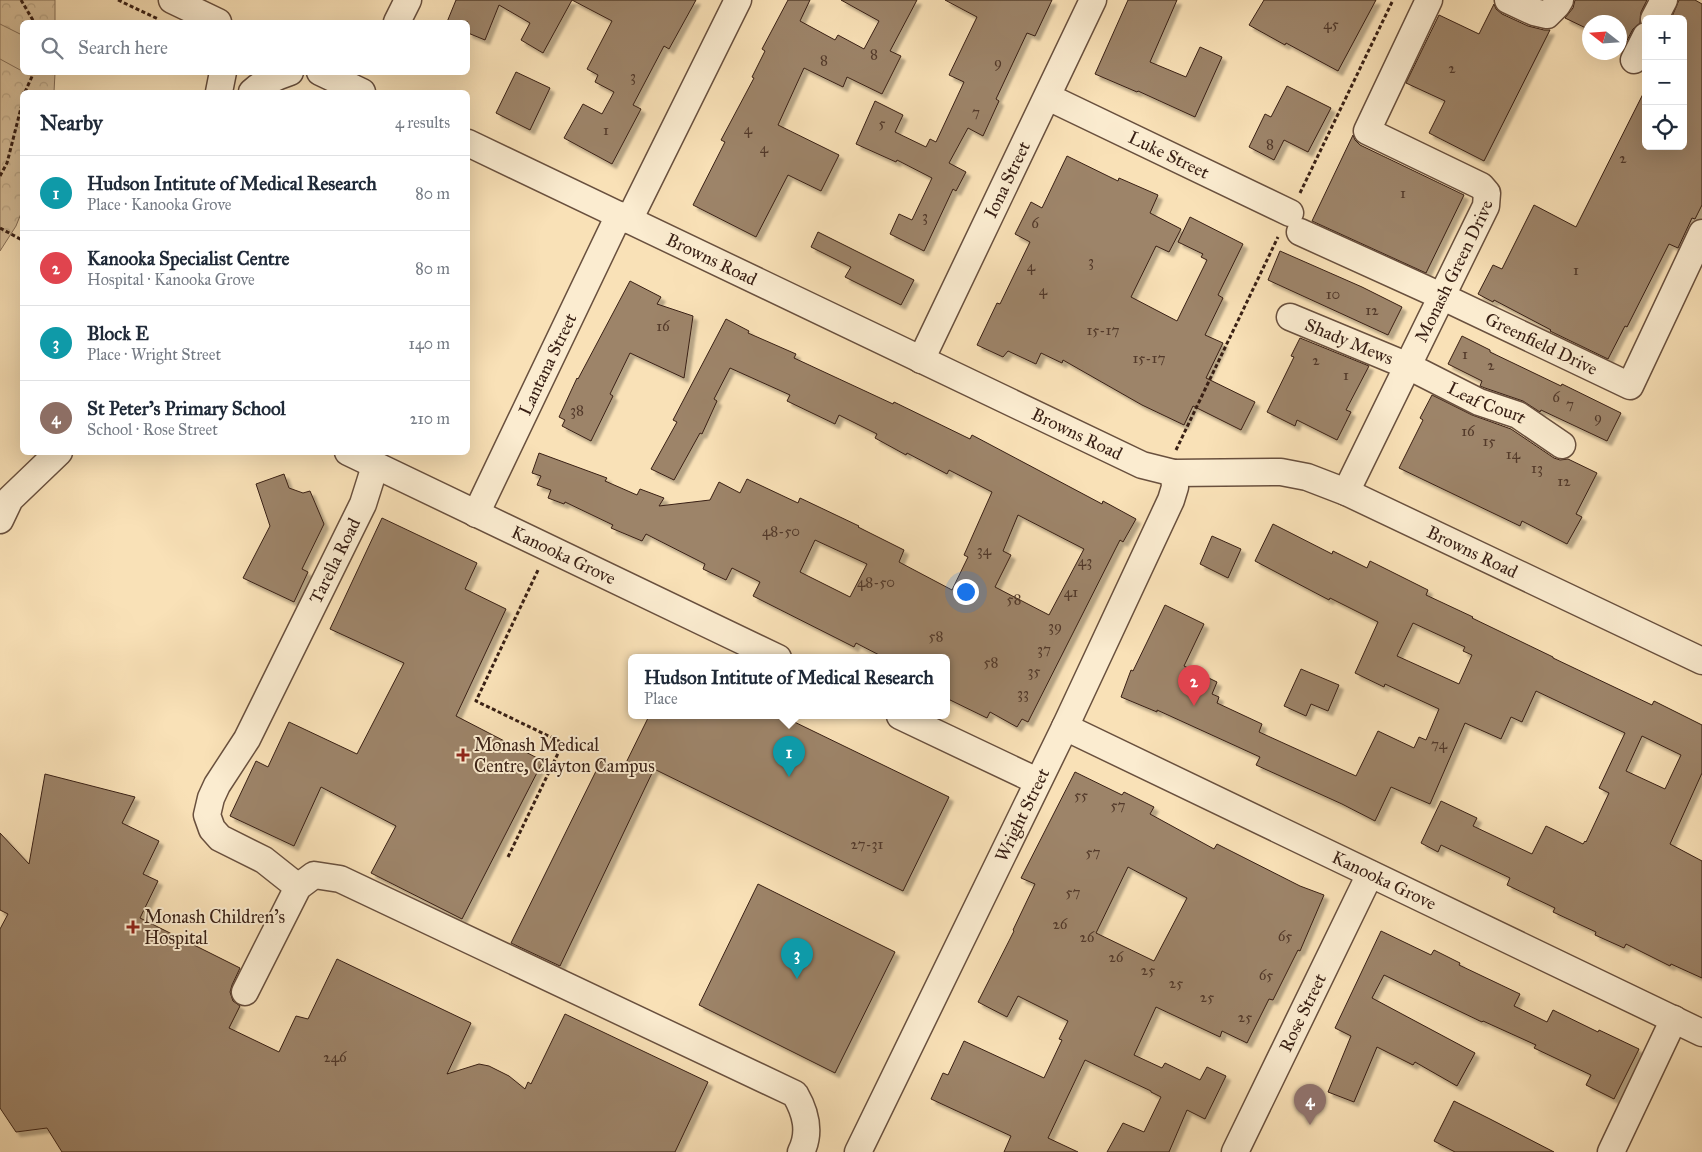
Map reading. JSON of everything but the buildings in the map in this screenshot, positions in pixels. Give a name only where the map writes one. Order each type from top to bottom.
[{"type":"street","points":[[172,0],[207,19]]},
{"type":"street","points":[[398,20],[408,0]]},
{"type":"street","name":"Lantana Street","points":[[476,514],[624,218],[738,0]]},
{"type":"street","name":"Iona Street","points":[[921,360],[1093,0]]},
{"type":"street","name":"Monash Green Drive","points":[[1346,492],[1486,206],[1487,193],[1481,186],[1367,131],[1429,0]]},
{"type":"street","points":[[1508,0],[1534,12],[1547,15],[1560,0]]},
{"type":"street","points":[[1656,15],[1664,0]]},
{"type":"street","points":[[1634,60],[1642,44]]},
{"type":"street","points":[[254,90],[280,75]]},
{"type":"street","points":[[326,75],[358,90]]},
{"type":"street","points":[[363,90],[370,75]]},
{"type":"street","name":"Luke Street","points":[[1048,97],[1295,223]]},
{"type":"street","name":"Browns Road","points":[[470,144],[1142,465],[1174,473],[1282,472],[1307,477],[1346,492],[1702,661]]},
{"type":"street","name":"Greenfield Drive","points":[[1295,223],[1441,296],[1630,386],[1702,233]]},
{"type":"street","name":"Shady Mews","points":[[1290,317],[1408,366]]},
{"type":"street","name":"Leaf Court","points":[[1408,366],[1478,402],[1518,415],[1562,445]]},
{"type":"street","points":[[2,512],[10,500],[56,455]]},
{"type":"street","name":"Kanooka Grove","points":[[354,455],[770,654]]},
{"type":"street","name":"Tarella Road","points":[[306,881],[289,865],[264,860],[220,838],[212,830],[207,815],[210,798],[247,739],[363,504],[375,466]]},
{"type":"street","name":"Wright Street","points":[[858,1152],[1065,727],[1171,500],[1175,487],[1174,473]]},
{"type":"street","points":[[906,719],[1038,781]]},
{"type":"street","name":"Kanooka Grove","points":[[1065,727],[1702,1033]]},
{"type":"street","name":"Rose Street","points":[[1235,1152],[1370,874]]},
{"type":"street","points":[[244,992],[306,881],[340,879],[795,1094],[802,1106],[807,1126],[806,1138],[801,1152]]},
{"type":"street","points":[[1611,1152],[1674,1020]]},
{"type":"path","points":[[21,0],[33,20]]},
{"type":"path","points":[[118,0],[160,20]]},
{"type":"path","points":[[26,90],[33,75]]},
{"type":"path","points":[[0,176],[8,163],[20,124]]},
{"type":"path","points":[[0,228],[20,239]]},
{"type":"path","points":[[508,857],[563,743],[476,701],[548,549]]},
{"type":"green space","points":[[0,0],[55,0],[55,20],[20,20],[20,75],[55,75],[54,90],[20,90],[20,216],[0,251]]},
{"type":"green space","points":[[0,24],[20,34],[20,70],[0,59]]},
{"type":"place","name":"Kanooka Specialist Centre","points":[[1194,706]]},
{"type":"place","name":"Monash Medical Centre, Clayton Campus","points":[[463,755]]},
{"type":"place","name":"Hudson Intitute of Medical Research","points":[[789,777]]},
{"type":"place","name":"Monash Children's Hospital","points":[[133,927]]},
{"type":"place","name":"Block E","points":[[797,979]]},
{"type":"place","name":"St Peter's Primary School","points":[[1310,1125]]}]
